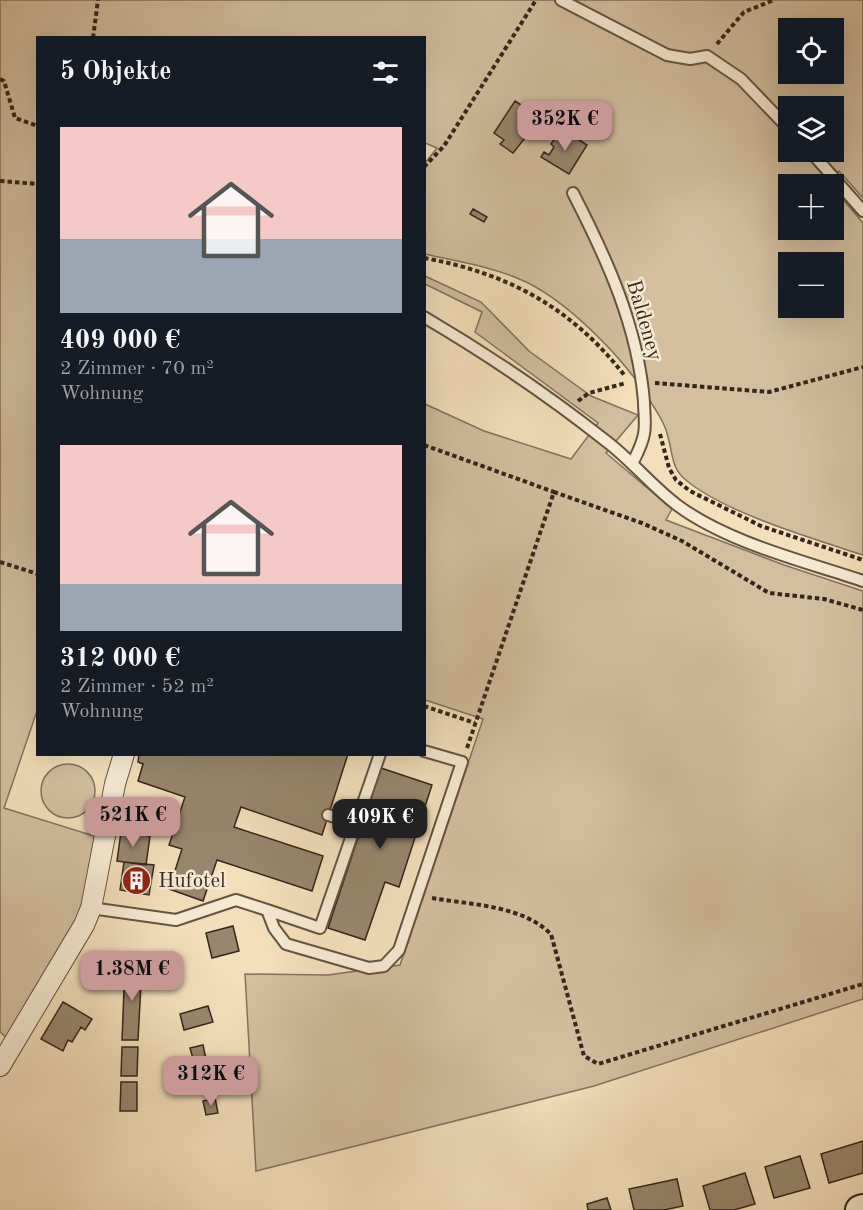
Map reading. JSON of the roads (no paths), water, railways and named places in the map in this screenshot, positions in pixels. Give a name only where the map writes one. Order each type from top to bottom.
[{"type":"street","points":[[0,1066],[84,924],[91,908],[115,784],[128,757]]},
{"type":"lane","points":[[561,0],[667,56],[690,59],[707,56],[741,79],[778,118]]},
{"type":"lane","points":[[820,162],[863,211]]},
{"type":"lane","name":"Baldeney","points":[[573,193],[598,241],[627,317],[642,382],[645,432],[642,446],[632,464]]},
{"type":"lane","points":[[426,318],[485,354],[607,442],[677,505],[711,525],[783,554],[863,581]]},
{"type":"lane","points":[[267,910],[274,928],[286,944],[369,968],[384,966],[393,959],[399,950],[462,762],[426,752]]},
{"type":"lane","points":[[91,908],[176,920],[236,900],[320,928],[379,756]]},
{"type":"lane","points":[[328,815],[356,823]]},
{"type":"place","name":"Hufotel","points":[[137,880]]}]
